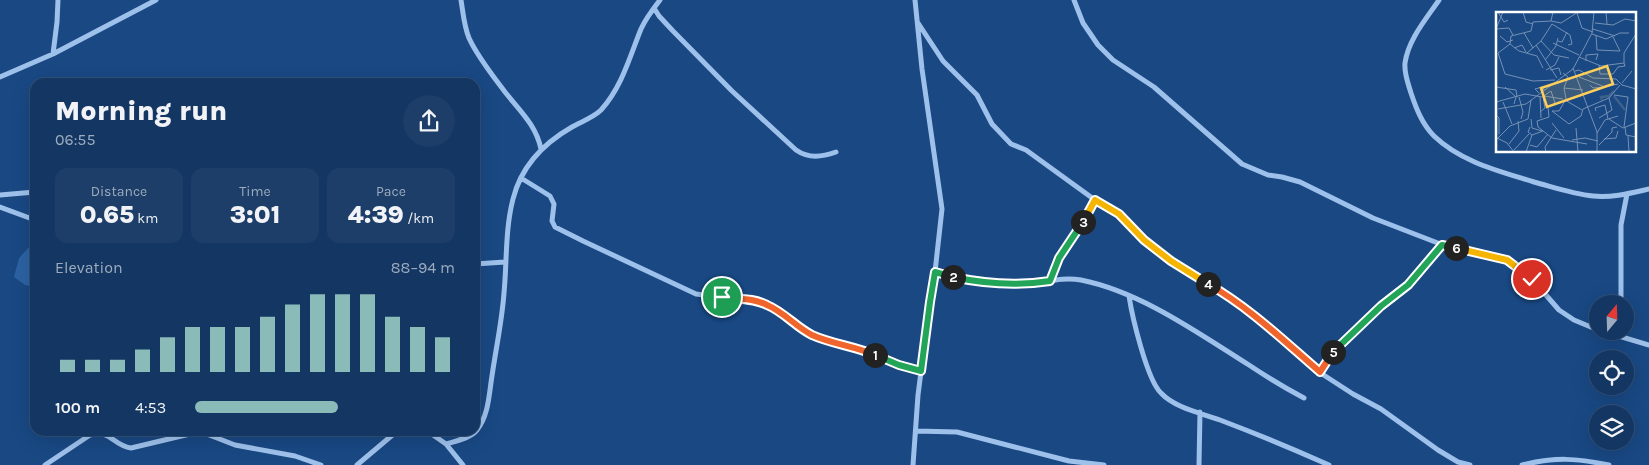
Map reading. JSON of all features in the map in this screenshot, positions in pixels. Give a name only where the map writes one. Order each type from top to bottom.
[{"type":"street","points":[[53,54],[58,0]]},
{"type":"street","points":[[0,77],[53,54],[156,0]]},
{"type":"street","points":[[461,0],[466,27],[472,43],[505,92],[525,115],[538,136],[541,149]]},
{"type":"street","points":[[480,425],[487,410],[503,303],[504,262],[512,207],[522,178],[541,149],[564,132],[598,112],[609,101],[627,66],[641,29],[660,0]]},
{"type":"street","points":[[913,465],[921,371],[941,228],[941,198],[931,135],[915,0]]},
{"type":"street","points":[[1074,0],[1084,23],[1098,45],[1113,60],[1154,87],[1242,164],[1256,171],[1300,182],[1373,218],[1442,245],[1507,260],[1532,279],[1559,310],[1574,320],[1589,326]]},
{"type":"street","points":[[1439,0],[1410,45],[1405,65],[1406,76],[1416,108],[1424,123],[1446,146],[1463,157],[1492,169],[1561,190],[1592,196],[1610,197],[1649,189]]},
{"type":"street","points":[[654,8],[673,31],[732,91],[796,150],[812,157],[836,152]]},
{"type":"street","points":[[918,23],[943,60],[977,95],[992,124],[1004,138],[1026,150],[1095,200],[1119,214],[1144,240],[1171,261],[1234,300],[1320,372],[1353,394],[1381,409],[1456,464],[1470,465]]},
{"type":"street","points":[[522,178],[550,196],[554,204],[552,221],[555,227],[583,242],[696,294],[766,304],[812,334],[921,371]]},
{"type":"street","points":[[0,195],[30,192]]},
{"type":"street","points":[[1621,295],[1621,225],[1626,194]]},
{"type":"street","points":[[1050,281],[1059,258],[1095,200]]},
{"type":"street","points":[[0,207],[30,218]]},
{"type":"street","points":[[1320,372],[1330,356],[1343,341],[1381,306],[1408,285],[1442,245]]},
{"type":"street","points":[[480,264],[504,262]]},
{"type":"street","points":[[935,272],[994,284],[1022,285],[1063,278],[1081,280],[1129,296],[1173,318],[1304,398]]},
{"type":"street","points":[[1129,296],[1144,355],[1160,393],[1171,401],[1329,465]]},
{"type":"street","points":[[1630,340],[1649,345]]},
{"type":"street","points":[[1199,465],[1200,412]]},
{"type":"street","points":[[916,432],[957,432],[1069,461],[1104,465]]},
{"type":"street","points":[[45,465],[88,436]]},
{"type":"street","points":[[110,436],[123,446],[131,448],[179,436]]},
{"type":"street","points":[[212,436],[235,445],[294,456],[321,465]]},
{"type":"street","points":[[357,465],[391,436]]},
{"type":"street","points":[[435,436],[446,444],[463,465]]},
{"type":"street","points":[[446,444],[468,436]]},
{"type":"street","points":[[1522,465],[1556,458],[1576,459],[1609,465]]},
{"type":"shaded area","points":[[30,246],[30,286],[25,285],[14,277],[19,258]]},
{"type":"route","points":[[722,297],[766,304],[798,326],[824,340],[854,347],[899,365],[921,371],[935,272],[994,284],[1022,285],[1050,281],[1059,258],[1086,218],[1095,200],[1119,214],[1144,240],[1171,261],[1234,300],[1320,372],[1330,356],[1343,341],[1381,306],[1408,285],[1442,245],[1507,260],[1532,279]]}]
